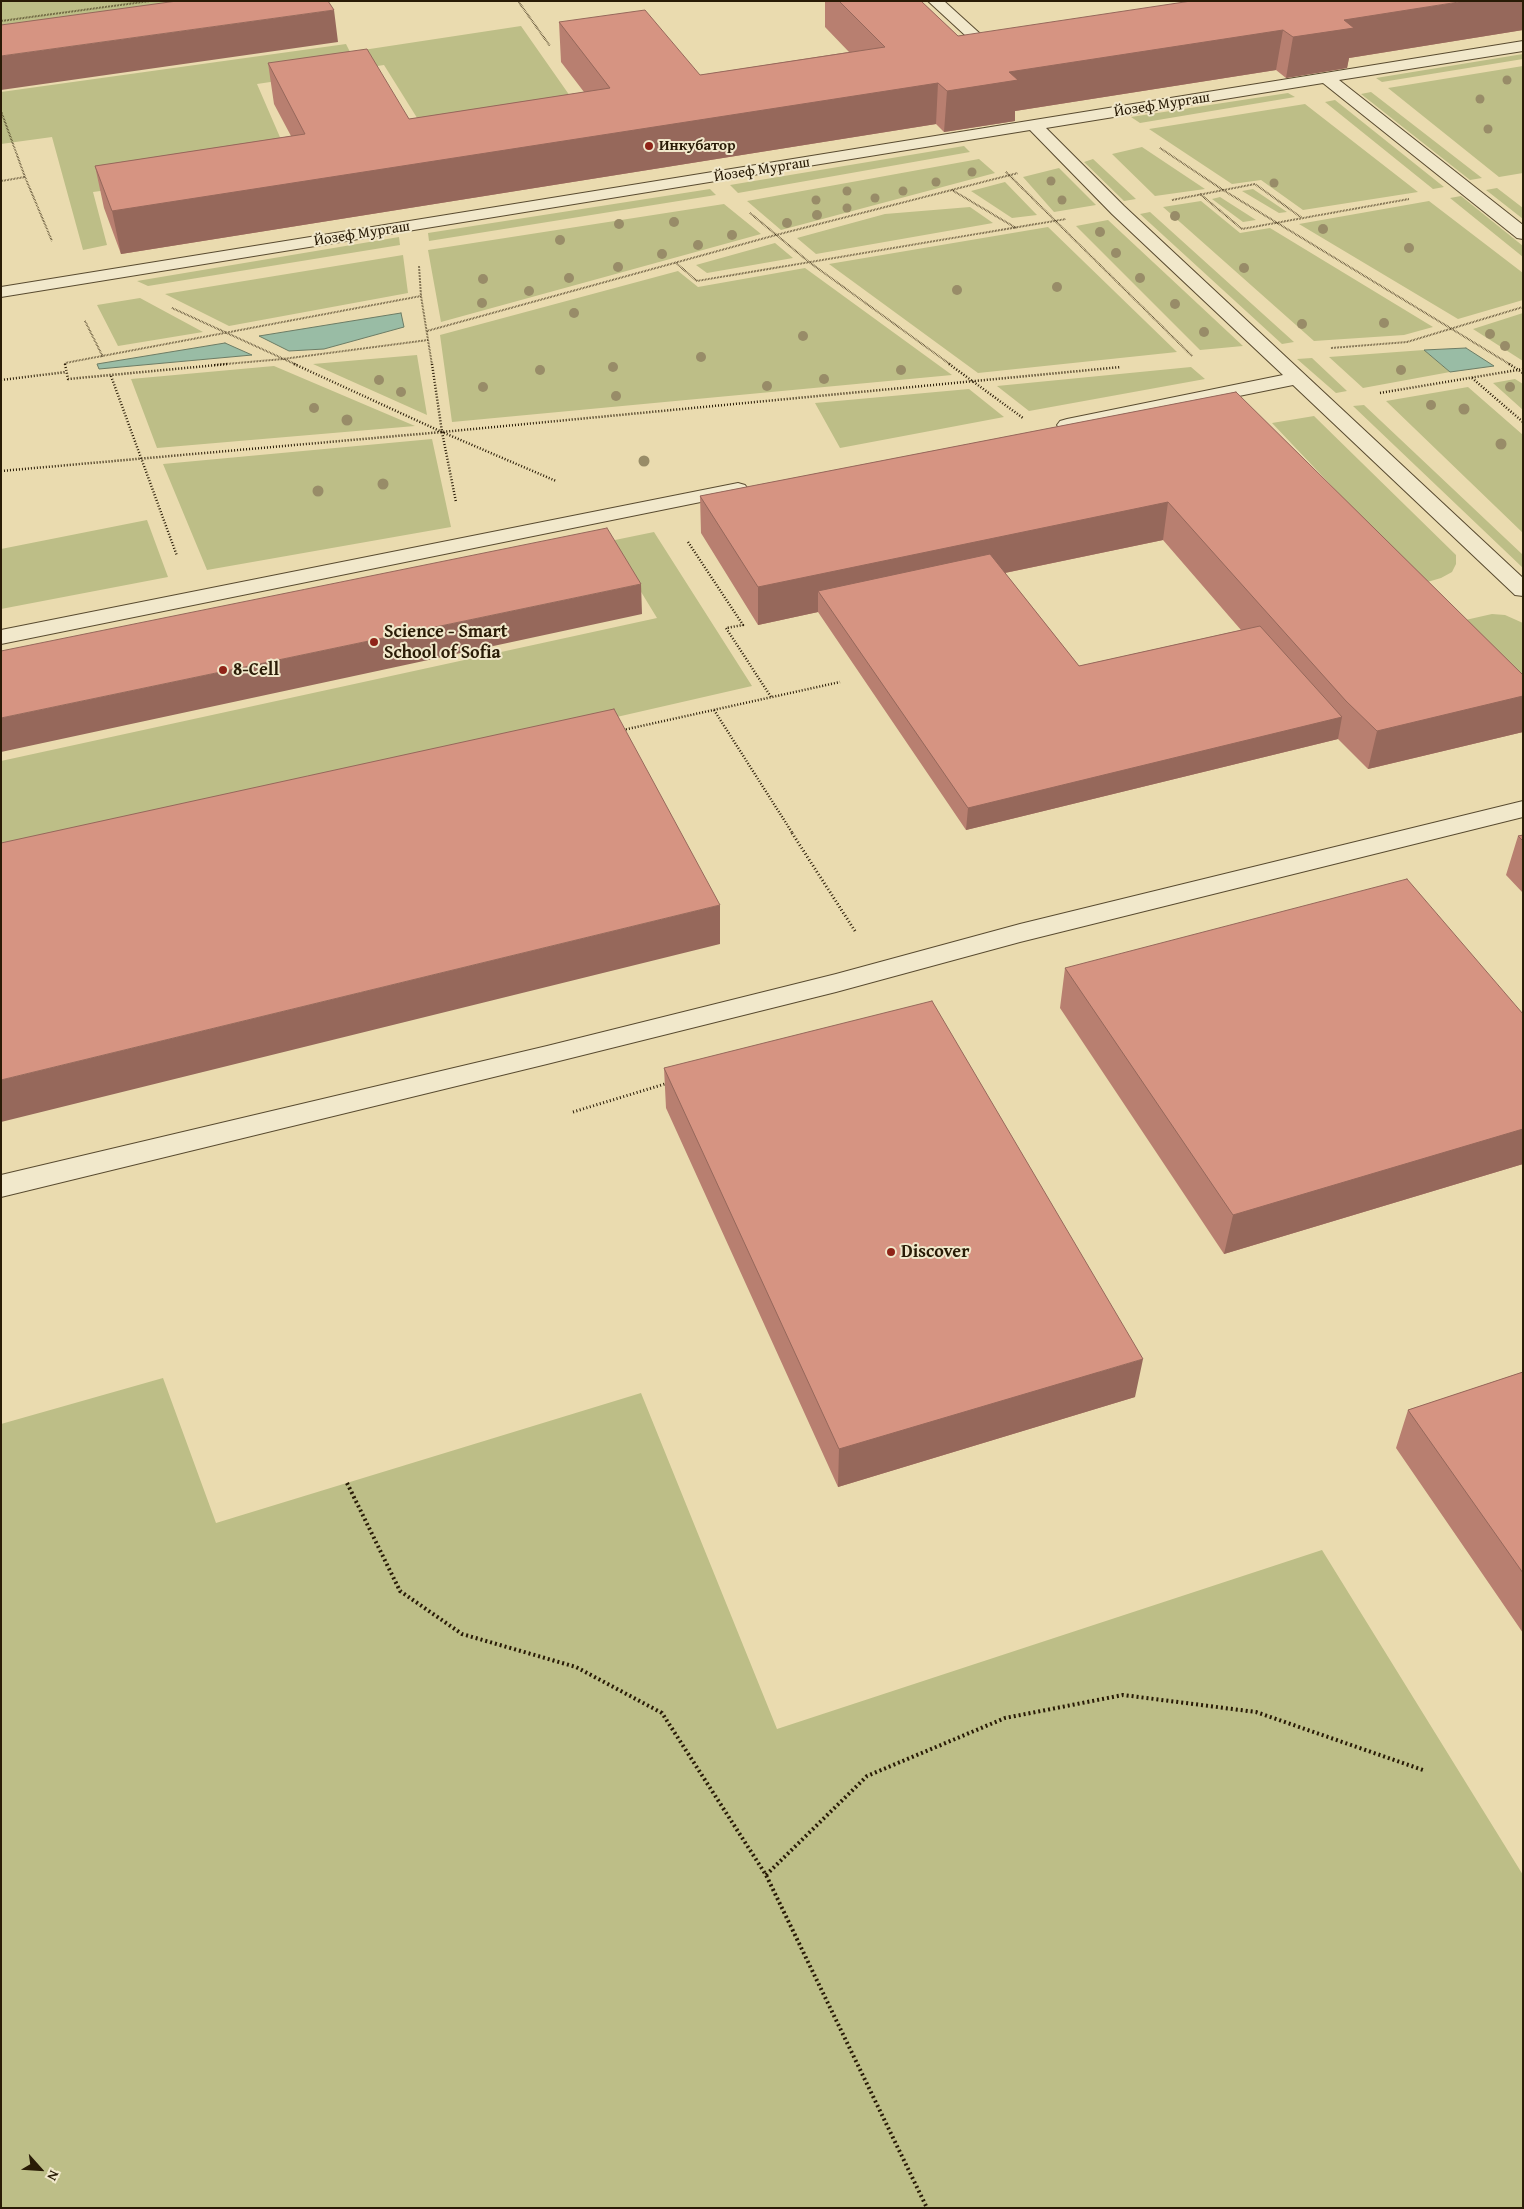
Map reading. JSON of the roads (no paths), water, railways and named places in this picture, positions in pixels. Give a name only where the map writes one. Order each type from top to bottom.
[{"type":"lane","points":[[935,1],[984,45],[1024,39]]},
{"type":"lane","name":"Йозеф Мургаш","points":[[1,292],[710,179],[1523,46]]},
{"type":"lane","points":[[1326,78],[1523,234]]},
{"type":"lane","points":[[1035,126],[1118,210],[1523,590]]},
{"type":"lane","points":[[1039,430],[1298,378]]},
{"type":"lane","points":[[1,637],[759,485]]},
{"type":"lane","points":[[1,1186],[547,1055],[880,971],[1030,930],[1523,809]]},
{"type":"place","name":"Инкубатор","points":[[649,146]]},
{"type":"place","name":"Science - Smart School of Sofia","points":[[374,642]]},
{"type":"place","name":"8-Cell","points":[[223,670]]},
{"type":"place","name":"Discover","points":[[891,1252]]}]
